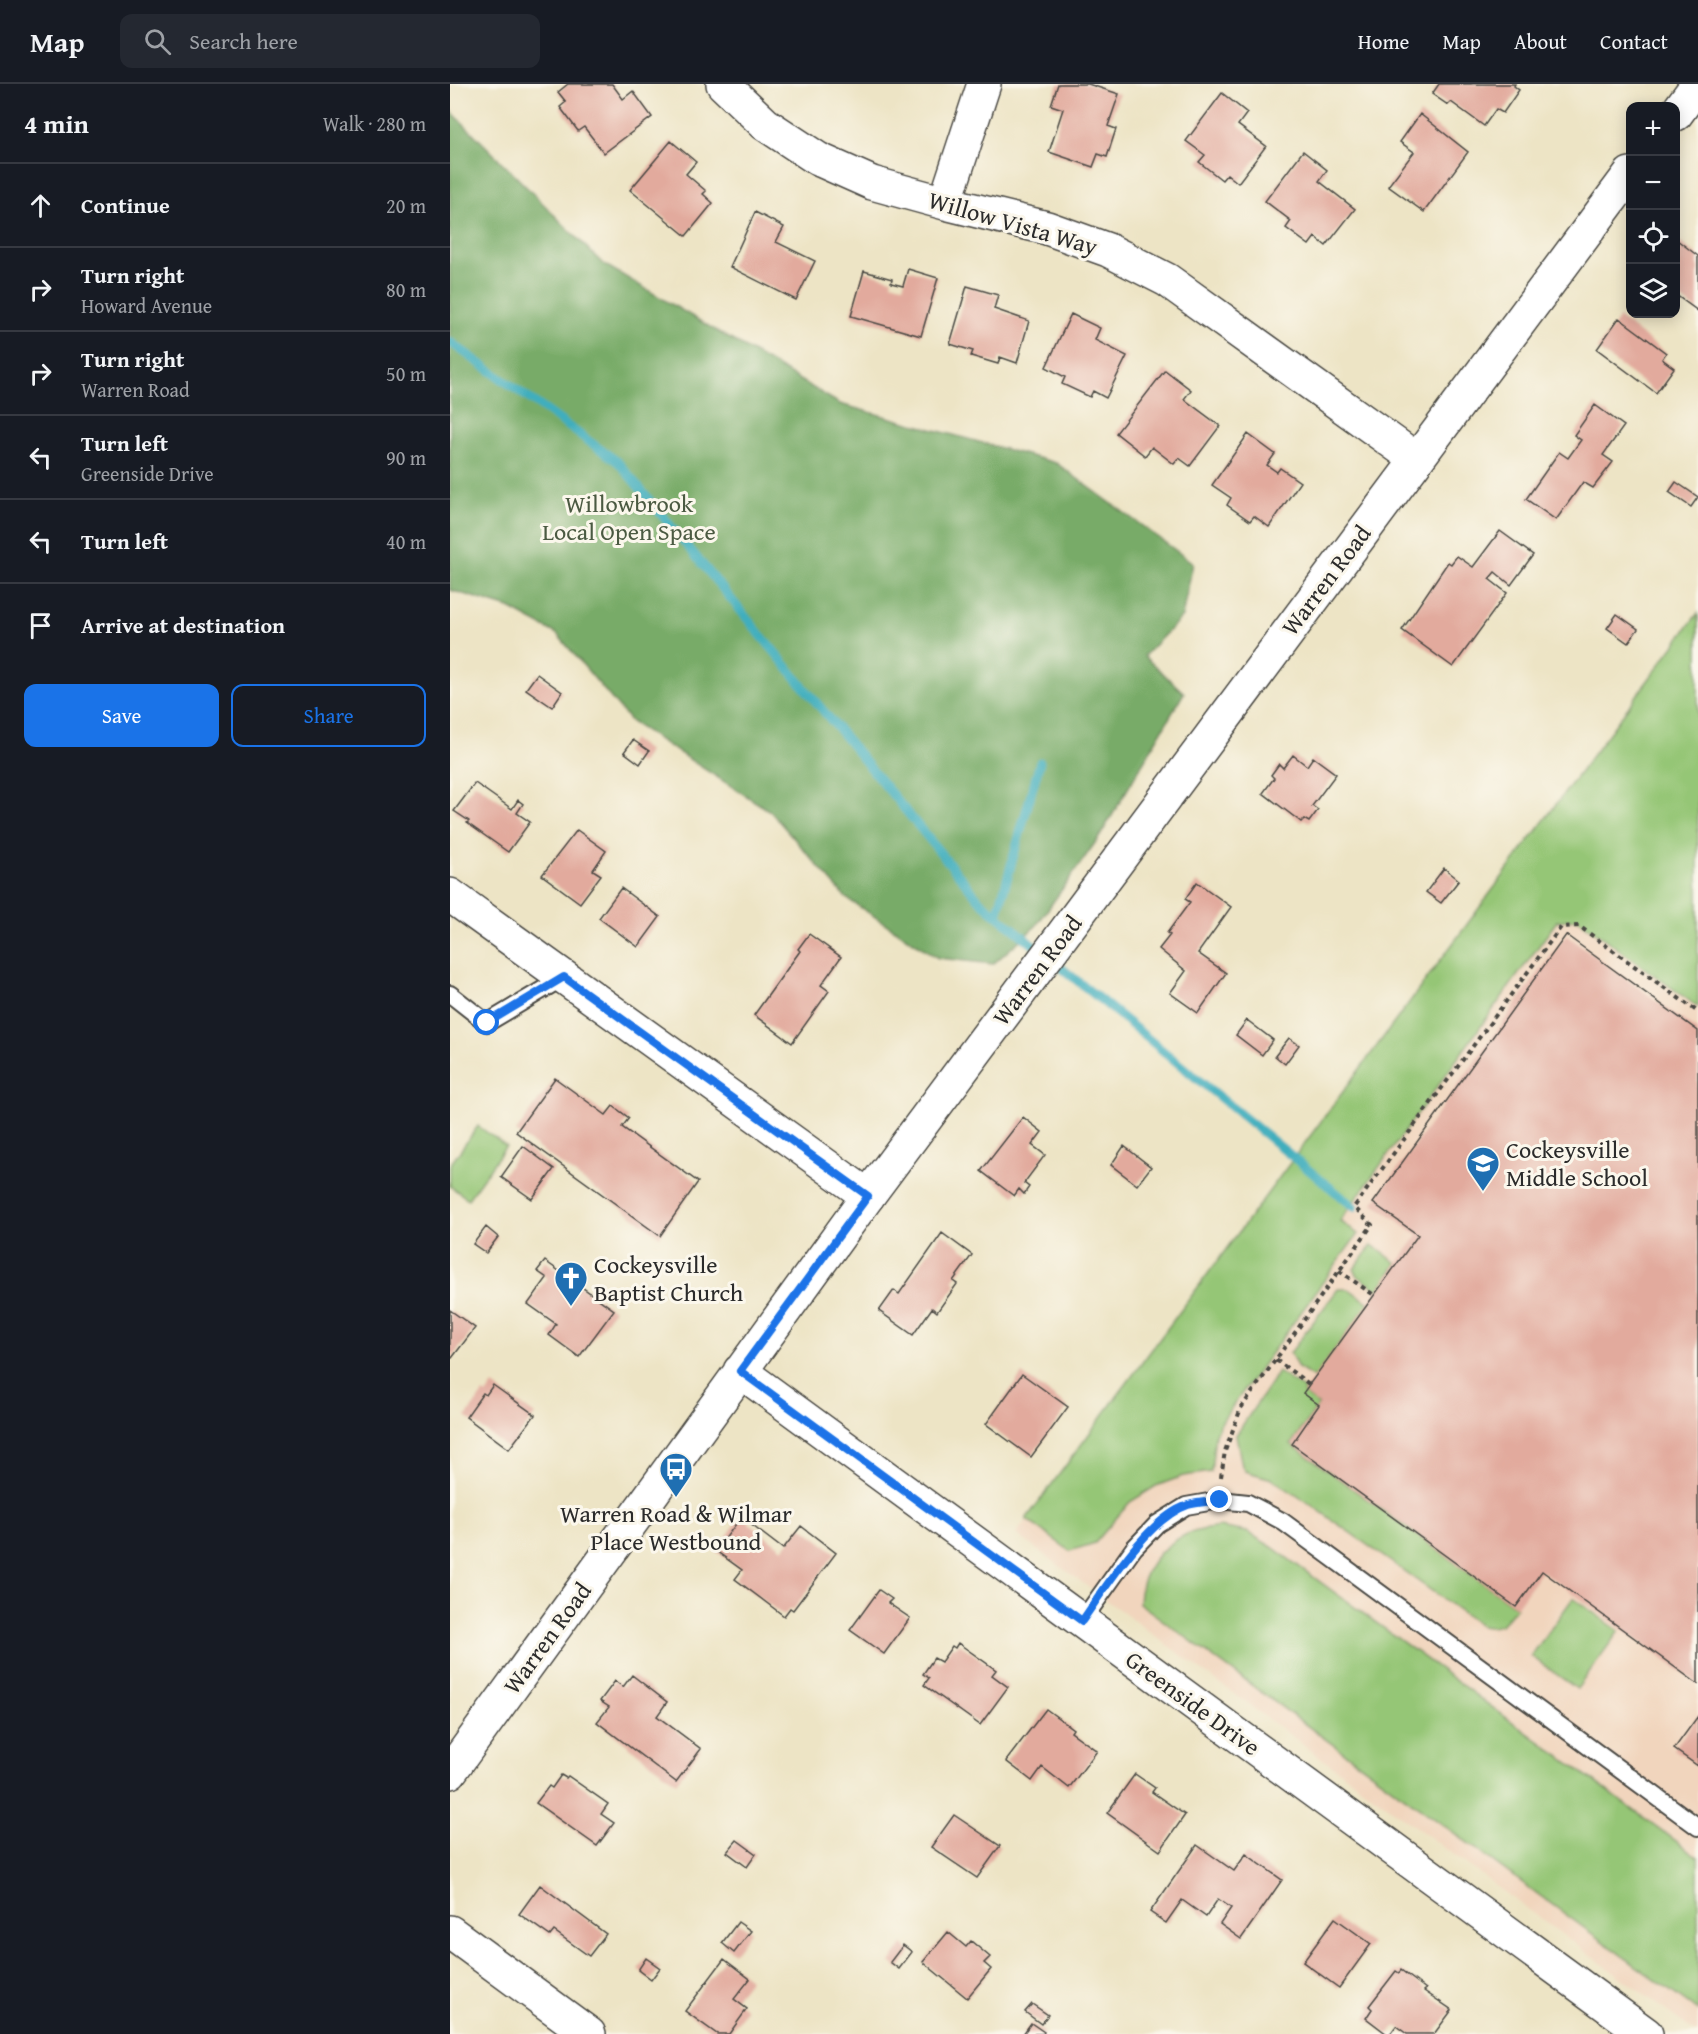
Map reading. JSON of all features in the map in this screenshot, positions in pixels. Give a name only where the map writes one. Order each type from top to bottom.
[{"type":"street","name":"Willow Vista Way","points":[[723,84],[765,124],[818,159],[872,183],[1047,228],[1108,250],[1167,280],[1416,459]]},
{"type":"street","points":[[945,203],[984,84]]},
{"type":"street","points":[[1680,109],[1698,84]]},
{"type":"street","name":"Warren Road","points":[[450,1772],[868,1196],[1626,179]]},
{"type":"street","points":[[450,895],[868,1196]]},
{"type":"street","name":"Greenside Drive","points":[[740,1371],[1646,2034]]},
{"type":"street","points":[[450,1932],[589,2034]]},
{"type":"lane","points":[[450,994],[487,1023],[564,977]]},
{"type":"lane","points":[[1082,1621],[1134,1548],[1157,1524],[1186,1506],[1220,1500],[1248,1503],[1282,1521],[1698,1827]]},
{"type":"path","points":[[1221,1477],[1225,1451],[1240,1408],[1372,1225],[1354,1207],[1561,927],[1579,926],[1698,1012]]},
{"type":"path","points":[[1339,1271],[1374,1295]]},
{"type":"path","points":[[1276,1360],[1309,1384]]},
{"type":"shaded area","name":"Cockeysville Middle School","points":[[1698,613],[1698,2034],[1016,1534]]},
{"type":"green space","name":"Willowbrook Local Open Space","points":[[450,110],[602,263],[840,404],[1056,463],[1193,563],[1182,617],[1144,656],[1184,693],[1100,836],[1036,926],[993,964],[938,958],[846,898],[770,811],[631,722],[557,634],[509,608],[450,590]]},
{"type":"green space","points":[[1698,613],[1698,1007],[1577,919],[1557,921],[1340,1221],[1358,1234],[1224,1418],[1215,1434],[1211,1472],[1183,1476],[1156,1486],[1130,1502],[1095,1543],[1070,1551],[1026,1519]]},
{"type":"green space","points":[[478,1126],[506,1146],[468,1199],[450,1186],[450,1165]]},
{"type":"green space","points":[[1372,1245],[1397,1263],[1378,1290],[1358,1276],[1354,1269]]},
{"type":"green space","points":[[1338,1289],[1349,1289],[1369,1303],[1314,1378],[1298,1368],[1290,1353]]},
{"type":"green space","points":[[1278,1372],[1305,1390],[1303,1393],[1319,1405],[1291,1444],[1516,1607],[1502,1624],[1494,1627],[1481,1626],[1272,1479],[1245,1471],[1236,1435]]},
{"type":"green space","points":[[1219,1527],[1247,1532],[1272,1547],[1698,1857],[1698,2011],[1139,1603],[1147,1571],[1160,1553],[1187,1534]]},
{"type":"green space","points":[[1573,1598],[1619,1631],[1577,1689],[1531,1656]]},
{"type":"building","points":[[568,84],[612,84],[623,99],[633,91],[652,117],[604,153],[584,127],[578,131],[560,107],[566,102],[558,92]]},
{"type":"building","points":[[1058,84],[1088,84],[1119,94],[1108,126],[1116,129],[1107,157],[1098,154],[1093,167],[1049,152],[1063,109],[1051,105]]},
{"type":"building","points":[[1439,84],[1515,84],[1514,86],[1519,90],[1503,113],[1496,109],[1484,126],[1451,102],[1448,105],[1432,94]]},
{"type":"building","points":[[1222,93],[1247,113],[1238,125],[1266,146],[1238,183],[1227,174],[1222,180],[1199,162],[1205,155],[1186,141]]},
{"type":"building","points":[[1420,114],[1468,152],[1424,212],[1388,186],[1414,152],[1400,142]]},
{"type":"building","points":[[671,141],[696,162],[686,174],[706,191],[703,194],[713,203],[686,236],[630,190]]},
{"type":"building","points":[[1303,151],[1327,170],[1319,181],[1355,209],[1326,246],[1315,237],[1309,245],[1286,228],[1291,221],[1265,201]]},
{"type":"building","points":[[755,212],[784,227],[776,242],[815,261],[796,300],[730,267]]},
{"type":"building","points":[[1680,242],[1698,256],[1698,311],[1680,298]]},
{"type":"building","points":[[908,269],[938,278],[921,336],[851,316],[864,271],[892,279],[891,283],[903,286]]},
{"type":"building","points":[[967,286],[998,295],[994,309],[1029,321],[1017,363],[1000,357],[998,364],[971,356],[973,351],[950,344]]},
{"type":"building","points":[[1071,314],[1100,328],[1095,340],[1127,356],[1106,398],[1093,391],[1090,397],[1062,384],[1065,377],[1046,367]]},
{"type":"building","points":[[1619,318],[1666,353],[1662,359],[1674,368],[1656,393],[1597,349]]},
{"type":"building","points":[[1165,370],[1191,390],[1184,399],[1220,426],[1190,466],[1179,458],[1174,464],[1152,447],[1145,456],[1116,433]]},
{"type":"building","points":[[1595,405],[1624,426],[1603,455],[1613,462],[1593,488],[1583,482],[1556,520],[1526,499],[1559,452],[1568,458],[1581,440],[1574,435]]},
{"type":"building","points":[[1248,434],[1275,454],[1267,465],[1277,472],[1280,468],[1300,482],[1269,527],[1254,516],[1250,521],[1227,505],[1231,498],[1212,485]]},
{"type":"building","points":[[1676,482],[1698,497],[1691,507],[1669,492]]},
{"type":"building","points":[[1500,531],[1533,555],[1511,585],[1495,572],[1489,579],[1507,593],[1453,667],[1402,630],[1448,562],[1451,564],[1457,556],[1473,567]]},
{"type":"building","points":[[1617,614],[1638,629],[1628,643],[1607,628]]},
{"type":"building","points":[[537,674],[562,692],[552,707],[526,689]]},
{"type":"building","points":[[633,740],[649,751],[640,764],[624,752]]},
{"type":"building","points":[[1293,755],[1307,766],[1313,757],[1336,774],[1312,806],[1318,810],[1309,822],[1304,819],[1301,822],[1263,793],[1274,778],[1271,775],[1279,764],[1283,768]]},
{"type":"building","points":[[475,783],[512,809],[518,800],[523,804],[517,813],[530,822],[508,852],[454,811]]},
{"type":"building","points":[[577,830],[606,851],[593,870],[601,875],[580,903],[542,875]]},
{"type":"building","points":[[1444,868],[1459,880],[1441,903],[1426,892]]},
{"type":"building","points":[[1197,882],[1231,907],[1198,953],[1226,973],[1198,1013],[1170,993],[1186,971],[1159,949],[1170,935],[1167,933],[1190,902],[1185,899]]},
{"type":"building","points":[[621,888],[660,917],[638,947],[599,918]]},
{"type":"building","points":[[809,934],[841,957],[821,985],[829,991],[792,1043],[754,1015],[800,951],[798,949]]},
{"type":"building","name":"Cockeysville Middle School","points":[[1566,935],[1698,1031],[1698,1684],[1542,1571],[1516,1607],[1292,1444],[1319,1405],[1303,1393],[1418,1235],[1373,1203]]},
{"type":"building","points":[[1247,1020],[1273,1040],[1262,1055],[1236,1035]]},
{"type":"building","points":[[1289,1038],[1299,1045],[1285,1064],[1275,1056]]},
{"type":"building","points":[[555,1078],[606,1115],[613,1106],[629,1118],[622,1127],[698,1182],[660,1236],[516,1132]]},
{"type":"building","points":[[1023,1117],[1042,1132],[1032,1145],[1045,1155],[1024,1183],[1029,1187],[1024,1194],[1019,1189],[1014,1196],[981,1171]]},
{"type":"building","points":[[523,1146],[554,1169],[532,1199],[501,1177]]},
{"type":"building","points":[[1124,1146],[1151,1167],[1137,1185],[1111,1165]]},
{"type":"building","points":[[486,1227],[498,1237],[486,1253],[473,1244]]},
{"type":"building","points":[[942,1233],[972,1255],[953,1281],[957,1284],[937,1312],[932,1308],[913,1335],[879,1311],[894,1290],[899,1294]]},
{"type":"building","name":"Cockeysville Baptist Church","points":[[545,1261],[614,1310],[579,1357],[549,1335],[556,1324],[528,1304],[547,1278],[537,1271]]},
{"type":"building","points":[[450,1310],[475,1328],[452,1358],[450,1357]]},
{"type":"building","points":[[1022,1374],[1068,1407],[1031,1457],[986,1424]]},
{"type":"building","points":[[493,1385],[535,1415],[509,1449],[466,1417],[483,1393],[486,1395]]},
{"type":"building","points":[[741,1517],[783,1549],[801,1526],[836,1553],[793,1610],[790,1608],[784,1616],[735,1579],[742,1570],[716,1551]]},
{"type":"building","points":[[879,1590],[892,1599],[888,1603],[910,1618],[884,1654],[850,1630]]},
{"type":"building","points":[[958,1643],[996,1670],[992,1675],[1008,1687],[980,1725],[924,1685],[929,1678],[923,1674],[934,1658],[941,1662],[952,1646],[955,1648]]},
{"type":"building","points":[[632,1675],[667,1702],[657,1716],[701,1749],[676,1782],[597,1722],[609,1707],[600,1701],[615,1681],[623,1687]]},
{"type":"building","points":[[1046,1709],[1073,1729],[1071,1732],[1097,1751],[1069,1788],[1042,1767],[1032,1781],[1006,1761]]},
{"type":"building","points":[[1698,1716],[1698,1766],[1674,1749]]},
{"type":"building","points":[[1135,1774],[1155,1788],[1152,1792],[1185,1815],[1160,1851],[1107,1813]]},
{"type":"building","points":[[561,1775],[566,1778],[568,1776],[608,1804],[601,1814],[614,1823],[597,1846],[536,1803],[549,1786],[552,1788]]},
{"type":"building","points":[[954,1815],[1000,1846],[977,1878],[931,1847]]},
{"type":"building","points":[[737,1840],[756,1854],[747,1867],[727,1852]]},
{"type":"building","points":[[1197,1845],[1234,1871],[1246,1854],[1282,1880],[1241,1939],[1220,1924],[1231,1908],[1218,1899],[1206,1917],[1182,1900],[1166,1923],[1150,1912]]},
{"type":"building","points":[[540,1885],[606,1934],[589,1956],[554,1931],[550,1936],[519,1914]]},
{"type":"building","points":[[1335,1918],[1371,1944],[1339,1988],[1303,1962]]},
{"type":"building","points":[[738,1922],[751,1931],[734,1953],[722,1943]]},
{"type":"building","points":[[948,1932],[966,1947],[971,1941],[990,1957],[984,1963],[991,1969],[967,1998],[923,1962]]},
{"type":"building","points":[[903,1945],[912,1952],[899,1969],[890,1962]]},
{"type":"building","points":[[646,1958],[660,1968],[651,1980],[638,1970]]},
{"type":"building","points":[[724,1959],[750,1979],[734,1999],[747,2009],[729,2034],[717,2034],[685,2011]]},
{"type":"building","points":[[1401,1970],[1426,1989],[1424,1991],[1452,2010],[1434,2034],[1407,2034],[1396,2026],[1390,2034],[1387,2034],[1366,2018],[1372,2009],[1369,2006],[1396,1971],[1399,1973]]},
{"type":"building","points":[[1032,2004],[1048,2015],[1041,2024],[1025,2012]]},
{"type":"building","points":[[1031,2023],[1044,2032],[1043,2034],[1023,2034]]},
{"type":"waterway","points":[[450,342],[618,462],[981,902],[1354,1207]]},
{"type":"waterway","points":[[997,915],[1040,762]]},
{"type":"place","name":"Cockeysville Middle School","points":[[1483,1192]]},
{"type":"place","name":"Cockeysville Baptist Church","points":[[571,1307]]},
{"type":"place","name":"Warren Road & Wilmar Place Westbound","points":[[676,1498]]},
{"type":"route","points":[[487,1023],[564,977],[868,1196],[740,1371],[1082,1621],[1134,1548],[1157,1524],[1186,1506],[1220,1500]]}]
